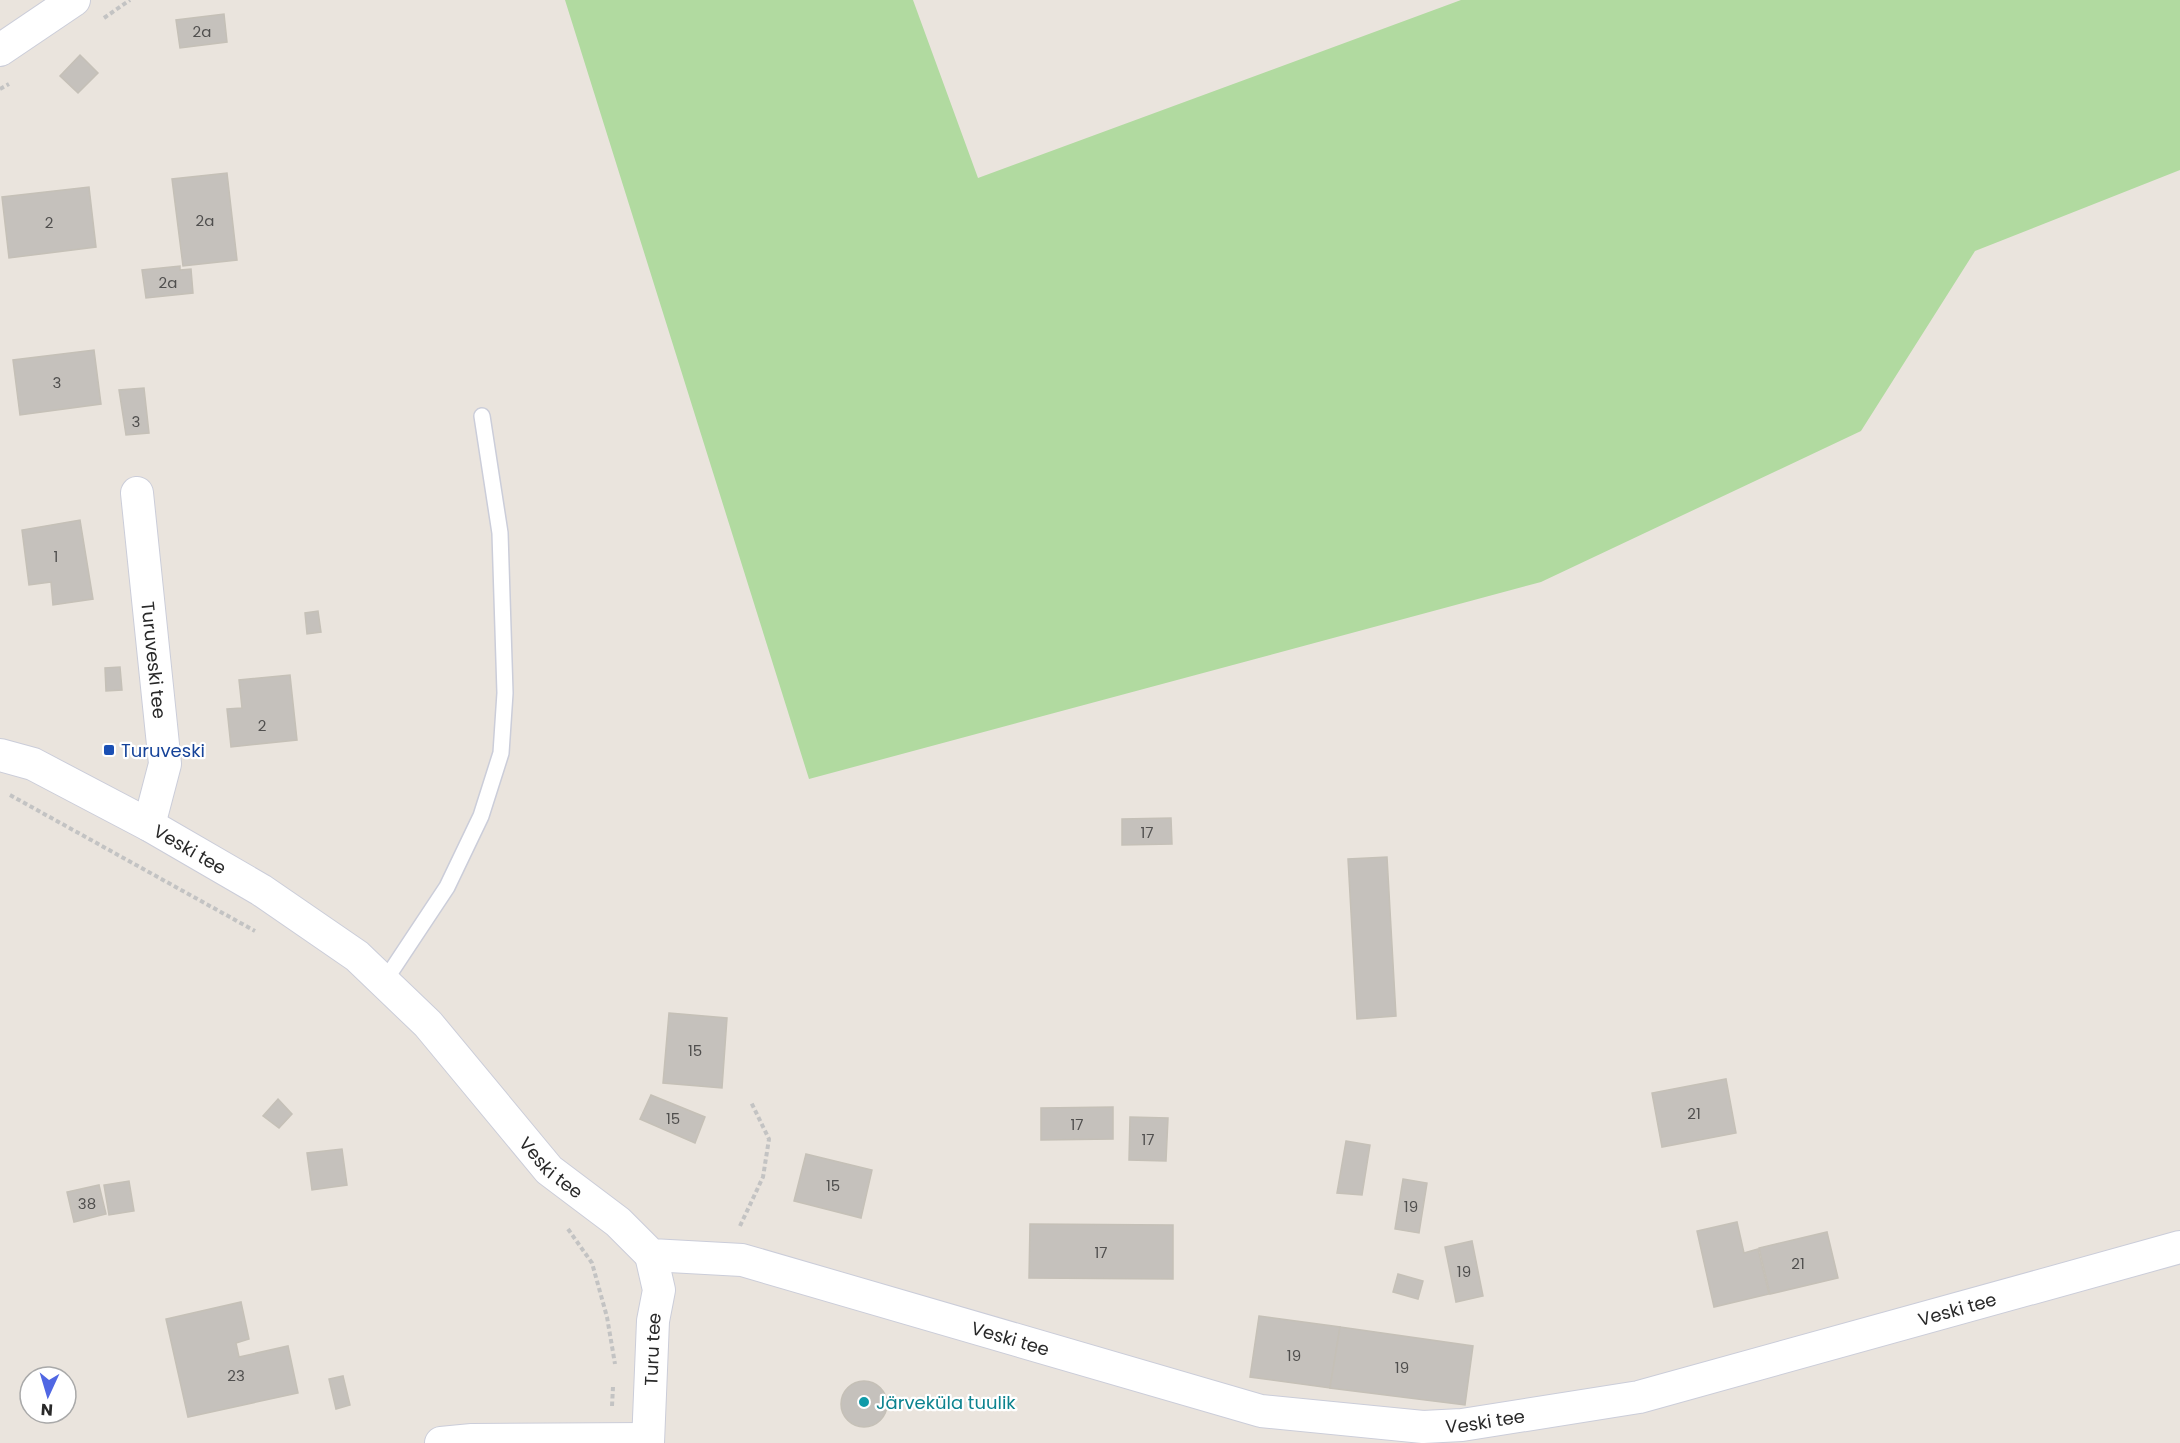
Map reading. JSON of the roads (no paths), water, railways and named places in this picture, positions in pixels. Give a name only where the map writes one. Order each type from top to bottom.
[{"type":"street","points":[[0,50],[74,0]]},
{"type":"street","name":"Turuveski tee","points":[[137,493],[165,764],[149,825]]},
{"type":"street","name":"Veski tee","points":[[0,755],[33,764],[149,825],[261,890],[357,956],[428,1024],[549,1170],[618,1222],[651,1256],[742,1260],[1261,1411],[1423,1427],[1473,1424],[1639,1397],[2180,1247]]},
{"type":"street","name":"Turu tee","points":[[648,1441],[653,1321],[659,1290],[651,1256]]},
{"type":"street","points":[[441,1443],[472,1440],[648,1441]]},
{"type":"lane","points":[[384,982],[447,887],[481,816],[501,753],[505,693],[500,533],[482,416]]},
{"type":"place","name":"Turuveski","points":[[109,750]]},
{"type":"place","name":"Järveküla tuulik","points":[[864,1402]]}]
